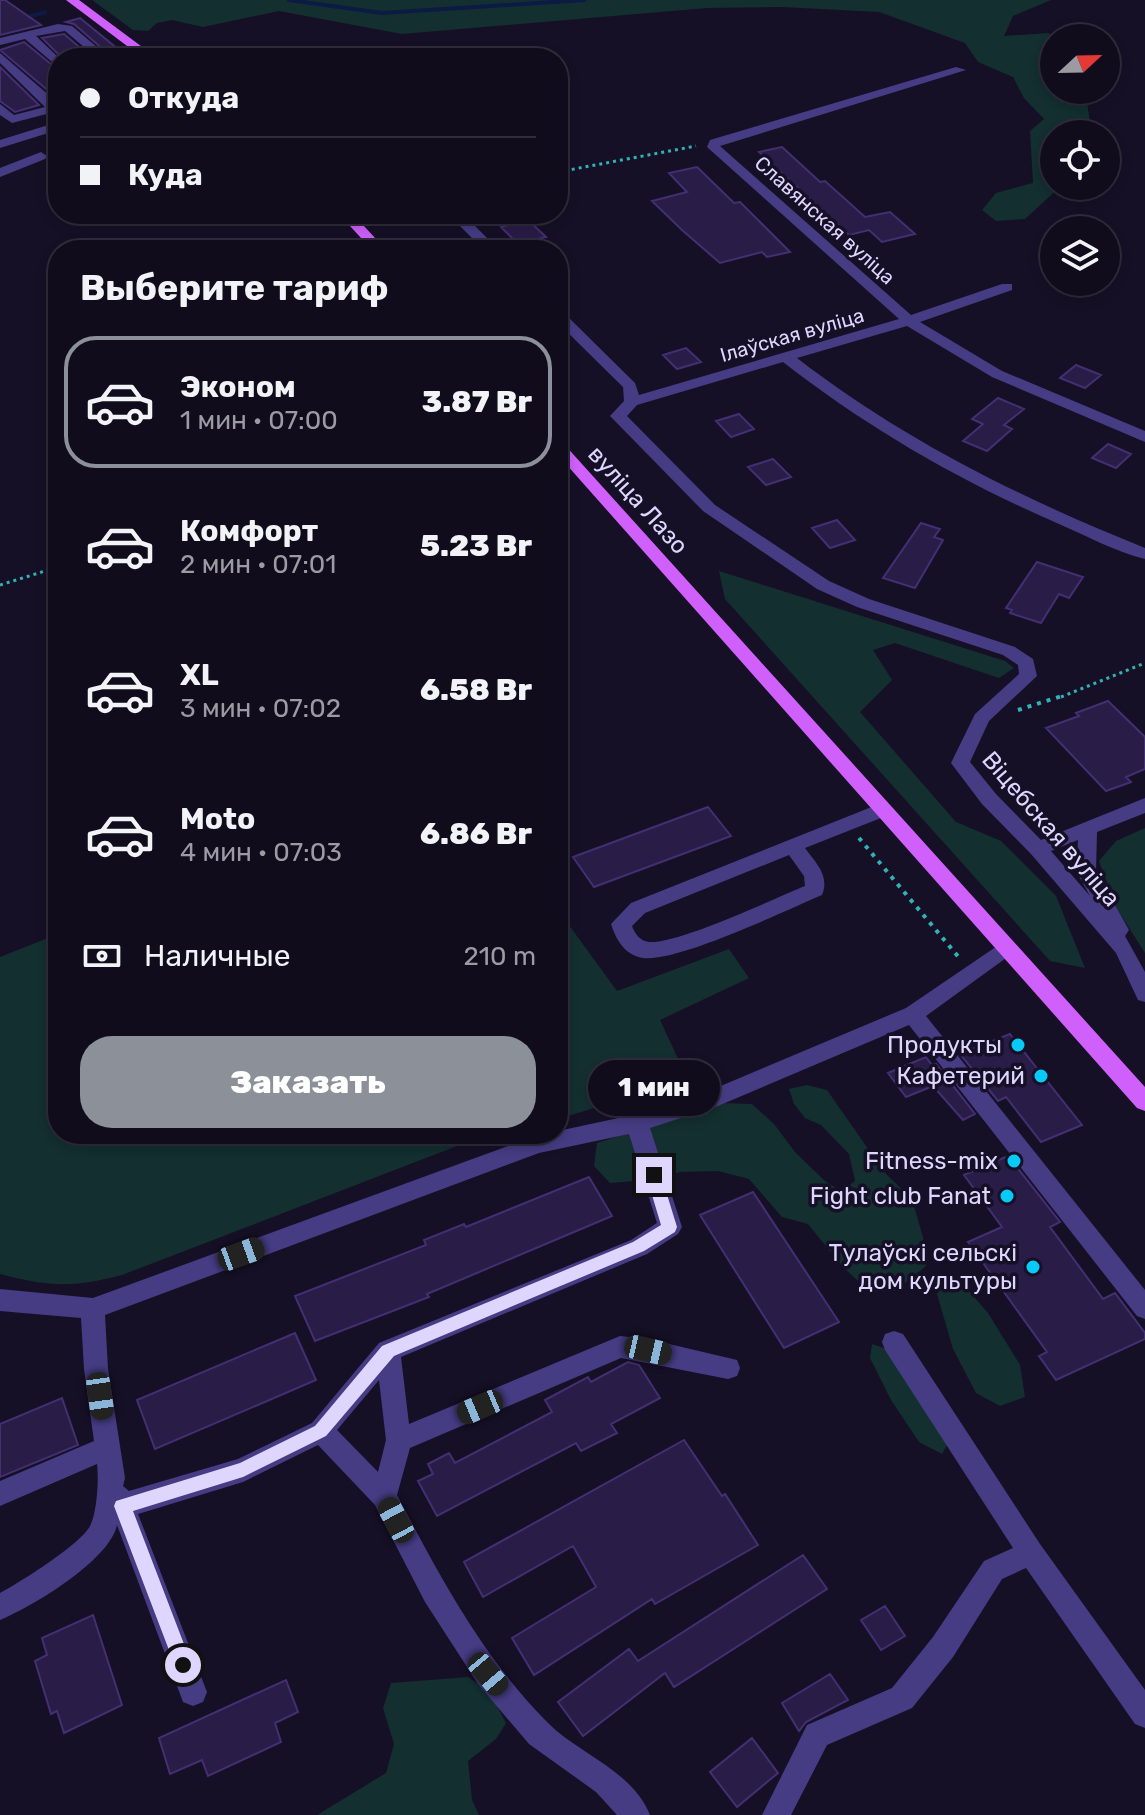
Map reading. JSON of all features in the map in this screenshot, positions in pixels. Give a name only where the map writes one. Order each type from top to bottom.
[{"type":"main road","points":[[72,0],[137,48]]},
{"type":"main road","points":[[355,224],[370,240]]},
{"type":"main road","name":"вуліца Лазо","points":[[568,457],[1145,1102]]},
{"type":"street","points":[[0,42],[58,27],[68,28],[92,48]]},
{"type":"street","points":[[28,35],[48,54]]},
{"type":"street","points":[[0,57],[48,101]]},
{"type":"street","name":"Славянская вуліца","points":[[960,70],[714,143],[713,147],[909,321],[997,374],[1145,437]]},
{"type":"street","points":[[0,108],[12,119],[48,110]]},
{"type":"street","points":[[0,144],[48,129]]},
{"type":"street","points":[[23,137],[41,156]]},
{"type":"street","points":[[0,173],[48,154]]},
{"type":"street","points":[[465,224],[482,240]]},
{"type":"street","name":"Ілаўская вуліца","points":[[632,402],[909,321],[1007,287]]},
{"type":"street","name":"Віцебская вуліца","points":[[568,325],[630,386],[632,402],[618,416],[709,508],[823,585],[863,603],[1009,651],[1027,663],[1028,676],[981,718],[960,763],[1124,949],[1145,994]]},
{"type":"street","points":[[787,358],[837,399],[914,447],[1010,498],[1145,554]]},
{"type":"street","points":[[1038,849],[1145,805]]},
{"type":"street","points":[[793,846],[814,875],[815,890],[673,947],[643,950],[626,939],[621,924],[638,908],[884,809]]},
{"type":"street","points":[[1088,828],[1086,871],[1118,928],[1124,949]]},
{"type":"street","points":[[568,1138],[637,1123],[710,1100],[913,1014],[1006,948]]},
{"type":"street","points":[[913,1014],[1145,1308]]},
{"type":"street","points":[[122,1506],[243,1470],[321,1431],[388,1351],[639,1247],[670,1227],[637,1123]]},
{"type":"street","points":[[0,1300],[93,1309],[538,1144]]},
{"type":"street","points":[[93,1309],[96,1369],[112,1478],[193,1692]]},
{"type":"street","points":[[894,1342],[1031,1553],[1145,1714]]},
{"type":"street","points":[[399,1440],[620,1347],[728,1368]]},
{"type":"street","points":[[384,1496],[399,1440],[388,1351]]},
{"type":"street","points":[[321,1431],[384,1496],[434,1593],[488,1674],[539,1734],[606,1782],[636,1815]]},
{"type":"street","points":[[0,1494],[107,1448]]},
{"type":"street","points":[[0,1607],[42,1585],[102,1534],[112,1478]]},
{"type":"street","points":[[776,1815],[817,1735],[902,1698],[943,1647],[993,1570],[1031,1553]]},
{"type":"path","points":[[568,170],[714,143]]},
{"type":"path","points":[[0,585],[48,570]]},
{"type":"path","points":[[981,718],[1042,705],[1145,663]]},
{"type":"path","points":[[847,824],[972,972]]},
{"type":"green space","points":[[92,0],[1051,0],[1013,16],[1004,36],[1040,34],[1040,104],[1087,104],[1090,120],[1043,120],[1024,98],[1013,77],[978,62],[965,43],[879,12],[782,7],[707,8],[402,34],[279,11],[203,27],[172,20],[157,23],[148,31],[133,30]]},
{"type":"green space","points":[[1040,122],[1040,200],[1046,200],[1025,219],[996,221],[982,210],[996,193],[1033,183],[1030,131]]},
{"type":"green space","points":[[719,571],[1005,661],[1014,668],[999,678],[895,643],[873,650],[892,680],[860,712],[956,822],[1001,841],[1056,896],[1085,968],[1050,961],[725,599]]},
{"type":"green space","points":[[1145,828],[1145,953],[1117,909],[1099,861],[1116,841]]},
{"type":"green space","points":[[568,924],[617,991],[729,949],[749,978],[660,1020],[688,1080],[568,1116]]},
{"type":"green space","points":[[48,938],[48,1144],[462,1144],[122,1275],[61,1284],[0,1274],[0,957]]},
{"type":"green space","points":[[807,1085],[827,1090],[885,1173],[912,1199],[923,1237],[926,1266],[895,1291],[870,1292],[842,1266],[808,1224],[782,1217],[749,1179],[718,1171],[680,1172],[648,1180],[610,1183],[594,1166],[597,1143],[721,1103],[752,1104],[774,1124],[795,1152],[825,1181],[841,1191],[855,1181],[849,1154],[821,1125],[805,1118],[794,1104],[789,1089]]},
{"type":"green space","points":[[946,1281],[961,1282],[988,1313],[1020,1365],[1025,1397],[1000,1406],[976,1393],[953,1349],[937,1294]]},
{"type":"green space","points":[[872,1344],[889,1350],[949,1442],[942,1454],[919,1442],[891,1400],[870,1358]]},
{"type":"green space","points":[[468,1677],[489,1691],[506,1723],[496,1739],[468,1761],[472,1800],[479,1815],[317,1815],[386,1773],[394,1744],[383,1708],[391,1683]]},
{"type":"building","points":[[0,0],[5,0],[41,25],[0,35]]},
{"type":"building","points":[[80,18],[117,48],[102,48],[74,24],[66,22]]},
{"type":"building","points":[[64,34],[80,48],[52,48],[42,38]]},
{"type":"building","points":[[24,42],[48,62],[48,91],[0,50]]},
{"type":"building","points":[[0,67],[39,105],[15,112],[0,101]]},
{"type":"building","points":[[782,147],[865,217],[890,212],[915,234],[882,242],[869,230],[849,235],[759,152]]},
{"type":"building","points":[[697,167],[734,203],[740,202],[790,252],[767,257],[762,252],[720,263],[682,230],[652,201],[687,192],[669,173]]},
{"type":"building","points":[[532,224],[546,237],[514,240],[501,227]]},
{"type":"building","points":[[686,348],[701,362],[677,369],[663,355]]},
{"type":"building","points":[[1076,365],[1101,375],[1085,388],[1060,378]]},
{"type":"building","points":[[998,398],[1024,409],[1004,425],[1012,429],[987,451],[963,441],[983,424],[972,419]]},
{"type":"building","points":[[739,414],[754,429],[731,437],[716,421]]},
{"type":"building","points":[[1108,444],[1131,454],[1116,468],[1092,458]]},
{"type":"building","points":[[773,459],[791,477],[766,485],[748,467]]},
{"type":"building","points":[[837,520],[855,540],[830,548],[812,528]]},
{"type":"building","points":[[921,523],[940,529],[934,537],[943,540],[915,588],[883,578]]},
{"type":"building","points":[[1037,562],[1083,577],[1069,598],[1059,594],[1041,623],[1010,613],[1012,610],[1006,608]]},
{"type":"building","points":[[1108,701],[1145,737],[1145,769],[1126,777],[1131,782],[1106,791],[1046,728]]},
{"type":"building","points":[[708,807],[731,836],[594,887],[573,857]]},
{"type":"building","points":[[1010,1034],[1082,1125],[1041,1142],[1006,1097],[998,1101],[960,1054]]},
{"type":"building","points":[[926,1057],[932,1065],[936,1064],[975,1114],[963,1120],[933,1086],[906,1097],[888,1073]]},
{"type":"building","name":"Тулаўскі сельскі дом культуры","points":[[1008,1156],[1060,1222],[1050,1227],[1103,1299],[1115,1293],[1145,1333],[1145,1339],[1056,1380],[1039,1356],[1047,1352],[968,1242],[1002,1227],[964,1175]]},
{"type":"building","points":[[589,1177],[612,1216],[427,1294],[429,1297],[315,1341],[295,1296],[426,1245],[424,1240],[464,1224],[466,1227]]},
{"type":"building","points":[[753,1192],[839,1322],[784,1348],[700,1215]]},
{"type":"building","points":[[295,1333],[316,1380],[155,1449],[137,1400]]},
{"type":"building","points":[[628,1362],[639,1365],[660,1398],[611,1424],[617,1433],[581,1451],[576,1443],[437,1516],[418,1481],[433,1474],[428,1464],[449,1453],[455,1463],[552,1412],[545,1400],[588,1377],[591,1382]]},
{"type":"building","points":[[62,1398],[78,1445],[0,1477],[0,1424]]},
{"type":"building","points":[[684,1440],[722,1496],[725,1494],[758,1545],[655,1604],[652,1599],[534,1675],[512,1638],[596,1587],[573,1546],[483,1597],[464,1562]]},
{"type":"building","points":[[803,1555],[827,1589],[674,1687],[665,1673],[583,1736],[558,1702],[629,1649],[638,1661]]},
{"type":"building","points":[[885,1606],[905,1636],[881,1650],[861,1620]]},
{"type":"building","points":[[93,1615],[122,1705],[64,1733],[57,1711],[51,1714],[35,1661],[47,1655],[42,1638]]},
{"type":"building","points":[[830,1674],[848,1700],[806,1722],[799,1731],[782,1703]]},
{"type":"building","points":[[286,1680],[298,1712],[275,1723],[281,1742],[208,1776],[202,1760],[170,1774],[159,1738]]},
{"type":"building","points":[[752,1738],[778,1773],[737,1807],[710,1772]]},
{"type":"waterway","points":[[289,0],[382,13],[584,0]]},
{"type":"waterway","points":[[21,19],[45,12]]},
{"type":"place","name":"Продукты","points":[[1018,1045]]},
{"type":"place","name":"Кафетерий","points":[[1041,1076]]},
{"type":"place","name":"Fitness-mix","points":[[1014,1161]]},
{"type":"place","name":"Fight club Fanat","points":[[1007,1196]]},
{"type":"place","name":"Тулаўскі сельскі дом культуры","points":[[1033,1267]]},
{"type":"route","points":[[183,1665],[122,1506],[243,1470],[321,1431],[388,1351],[639,1247],[670,1227],[654,1175]]}]
